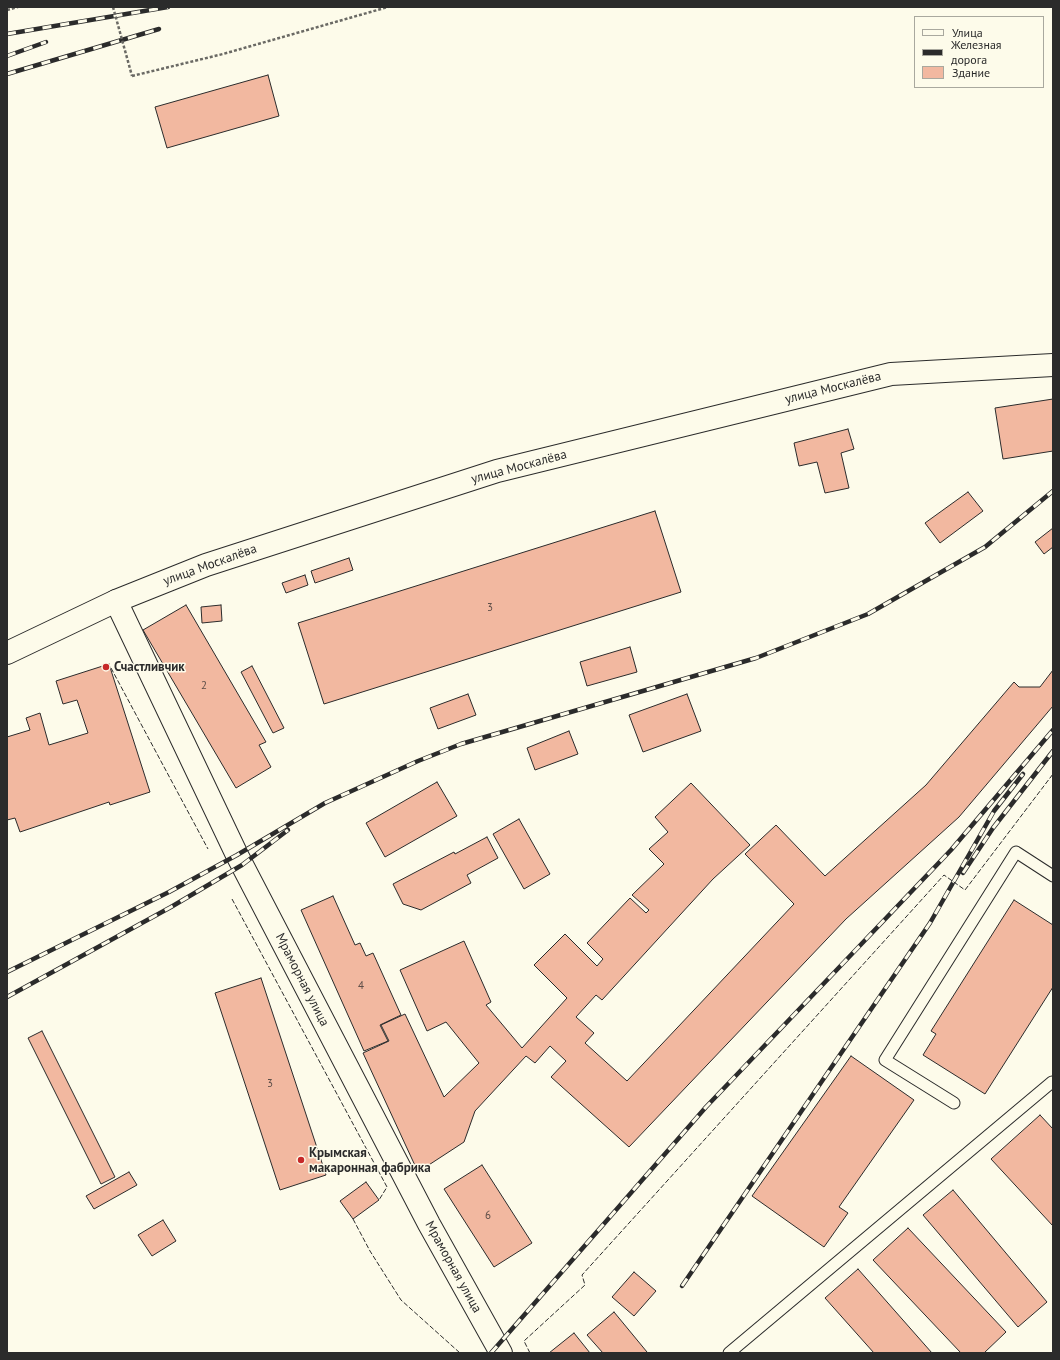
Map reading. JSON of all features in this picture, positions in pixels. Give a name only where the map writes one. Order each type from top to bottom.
[{"type":"main road","name":"улица Москалёва","points":[[7,653],[116,601],[206,565],[497,471],[891,374],[1053,365]]},
{"type":"main road","name":"Мраморная улица","points":[[116,601],[237,855],[429,1224],[501,1353]]},
{"type":"lane","points":[[954,1103],[885,1060],[1016,852],[1053,876]]},
{"type":"lane","points":[[729,1353],[1053,1082]]},
{"type":"path","points":[[7,10],[18,7]]},
{"type":"path","points":[[113,7],[132,76],[223,54],[388,7]]},
{"type":"building","points":[[268,75],[279,116],[167,148],[155,107]]},
{"type":"building","points":[[1053,399],[1053,451],[1003,459],[995,408]]},
{"type":"building","points":[[848,429],[854,449],[841,453],[849,488],[825,493],[817,462],[799,466],[794,443]]},
{"type":"building","points":[[968,492],[983,511],[940,543],[925,523]]},
{"type":"building","points":[[655,511],[681,592],[324,704],[298,623]]},
{"type":"building","points":[[1053,528],[1053,547],[1044,554],[1035,542]]},
{"type":"building","points":[[349,558],[353,570],[315,583],[311,571]]},
{"type":"building","points":[[305,575],[308,585],[286,593],[282,583]]},
{"type":"building","points":[[186,605],[266,742],[259,745],[271,767],[236,788],[143,630]]},
{"type":"building","points":[[221,605],[222,621],[202,623],[201,607]]},
{"type":"building","points":[[630,647],[637,672],[587,686],[580,662]]},
{"type":"building","points":[[109,664],[150,792],[110,805],[109,802],[20,832],[15,818],[7,820],[7,737],[30,730],[26,718],[40,713],[49,745],[88,733],[77,700],[63,704],[56,681]]},
{"type":"building","points":[[252,666],[284,728],[273,733],[241,672]]},
{"type":"building","points":[[1053,670],[1053,706],[959,817],[846,919],[629,1147],[551,1077],[566,1061],[550,1046],[535,1063],[526,1056],[475,1111],[464,1142],[418,1172],[363,1053],[389,1041],[381,1025],[405,1014],[444,1097],[479,1063],[446,1022],[427,1031],[400,970],[464,941],[491,1002],[486,1005],[522,1048],[567,998],[534,965],[565,934],[597,966],[603,959],[587,943],[630,898],[646,913],[649,910],[632,895],[664,864],[649,849],[668,832],[655,817],[691,783],[750,845],[713,879],[602,1000],[596,995],[576,1017],[594,1033],[585,1043],[627,1081],[794,904],[745,854],[776,825],[825,876],[926,785],[1014,682],[1019,687],[1040,687]]},
{"type":"building","points":[[468,694],[476,715],[438,729],[430,708]]},
{"type":"building","points":[[687,694],[701,731],[643,752],[629,715]]},
{"type":"building","points":[[569,731],[578,754],[535,770],[527,748]]},
{"type":"building","points":[[437,782],[457,816],[385,857],[366,823]]},
{"type":"building","points":[[519,819],[550,874],[524,889],[493,834]]},
{"type":"building","points":[[487,837],[498,858],[467,875],[471,883],[421,910],[403,904],[393,884],[454,852],[455,854]]},
{"type":"building","points":[[333,896],[355,945],[360,943],[366,956],[373,953],[401,1015],[380,1025],[388,1041],[364,1051],[301,910]]},
{"type":"building","points":[[1014,900],[1053,925],[1053,987],[985,1094],[923,1055],[936,1034],[931,1031]]},
{"type":"building","points":[[261,978],[326,1175],[280,1190],[215,993]]},
{"type":"building","points":[[42,1031],[115,1177],[101,1184],[28,1038]]},
{"type":"building","points":[[851,1056],[914,1100],[839,1207],[848,1213],[824,1247],[752,1196]]},
{"type":"building","points":[[1040,1115],[1053,1129],[1053,1226],[991,1159]]},
{"type":"building","points":[[482,1165],[532,1243],[494,1267],[444,1189]]},
{"type":"building","points":[[129,1172],[137,1185],[94,1209],[86,1196]]},
{"type":"building","points":[[366,1182],[379,1200],[353,1219],[340,1201]]},
{"type":"building","points":[[953,1190],[1047,1302],[1018,1327],[923,1215]]},
{"type":"building","points":[[163,1220],[176,1241],[152,1256],[138,1235]]},
{"type":"building","points":[[908,1228],[1006,1332],[984,1353],[961,1353],[873,1260]]},
{"type":"building","points":[[858,1269],[932,1353],[874,1353],[825,1298]]},
{"type":"building","points":[[634,1272],[656,1291],[634,1316],[612,1297]]},
{"type":"building","points":[[614,1312],[647,1352],[646,1353],[603,1353],[587,1335]]},
{"type":"building","points":[[574,1333],[590,1353],[549,1353]]},
{"type":"railway","points":[[7,34],[168,7]]},
{"type":"railway","points":[[7,74],[159,29]]},
{"type":"railway","points":[[7,56],[46,42]]},
{"type":"railway","points":[[7,972],[169,892],[237,855],[325,803],[418,761],[461,744],[756,658],[868,614],[985,547],[1053,491]]},
{"type":"railway","points":[[491,1353],[706,1107],[951,850],[1053,730]]},
{"type":"railway","points":[[963,873],[993,828],[1053,751]]},
{"type":"railway","points":[[682,1286],[930,923],[994,811],[1023,774]]},
{"type":"railway","points":[[7,997],[171,907],[242,865],[288,830]]},
{"type":"fence","points":[[111,668],[208,849]]},
{"type":"fence","points":[[530,1353],[524,1341],[585,1285],[582,1275],[944,875],[965,890],[1053,774]]},
{"type":"fence","points":[[232,899],[387,1187],[379,1200]]},
{"type":"fence","points":[[353,1219],[370,1251],[401,1300],[460,1353]]},
{"type":"place","name":"Счастливчик","points":[[106,667]]},
{"type":"place","name":"Крымская макаронная фабрика","points":[[301,1160]]}]
